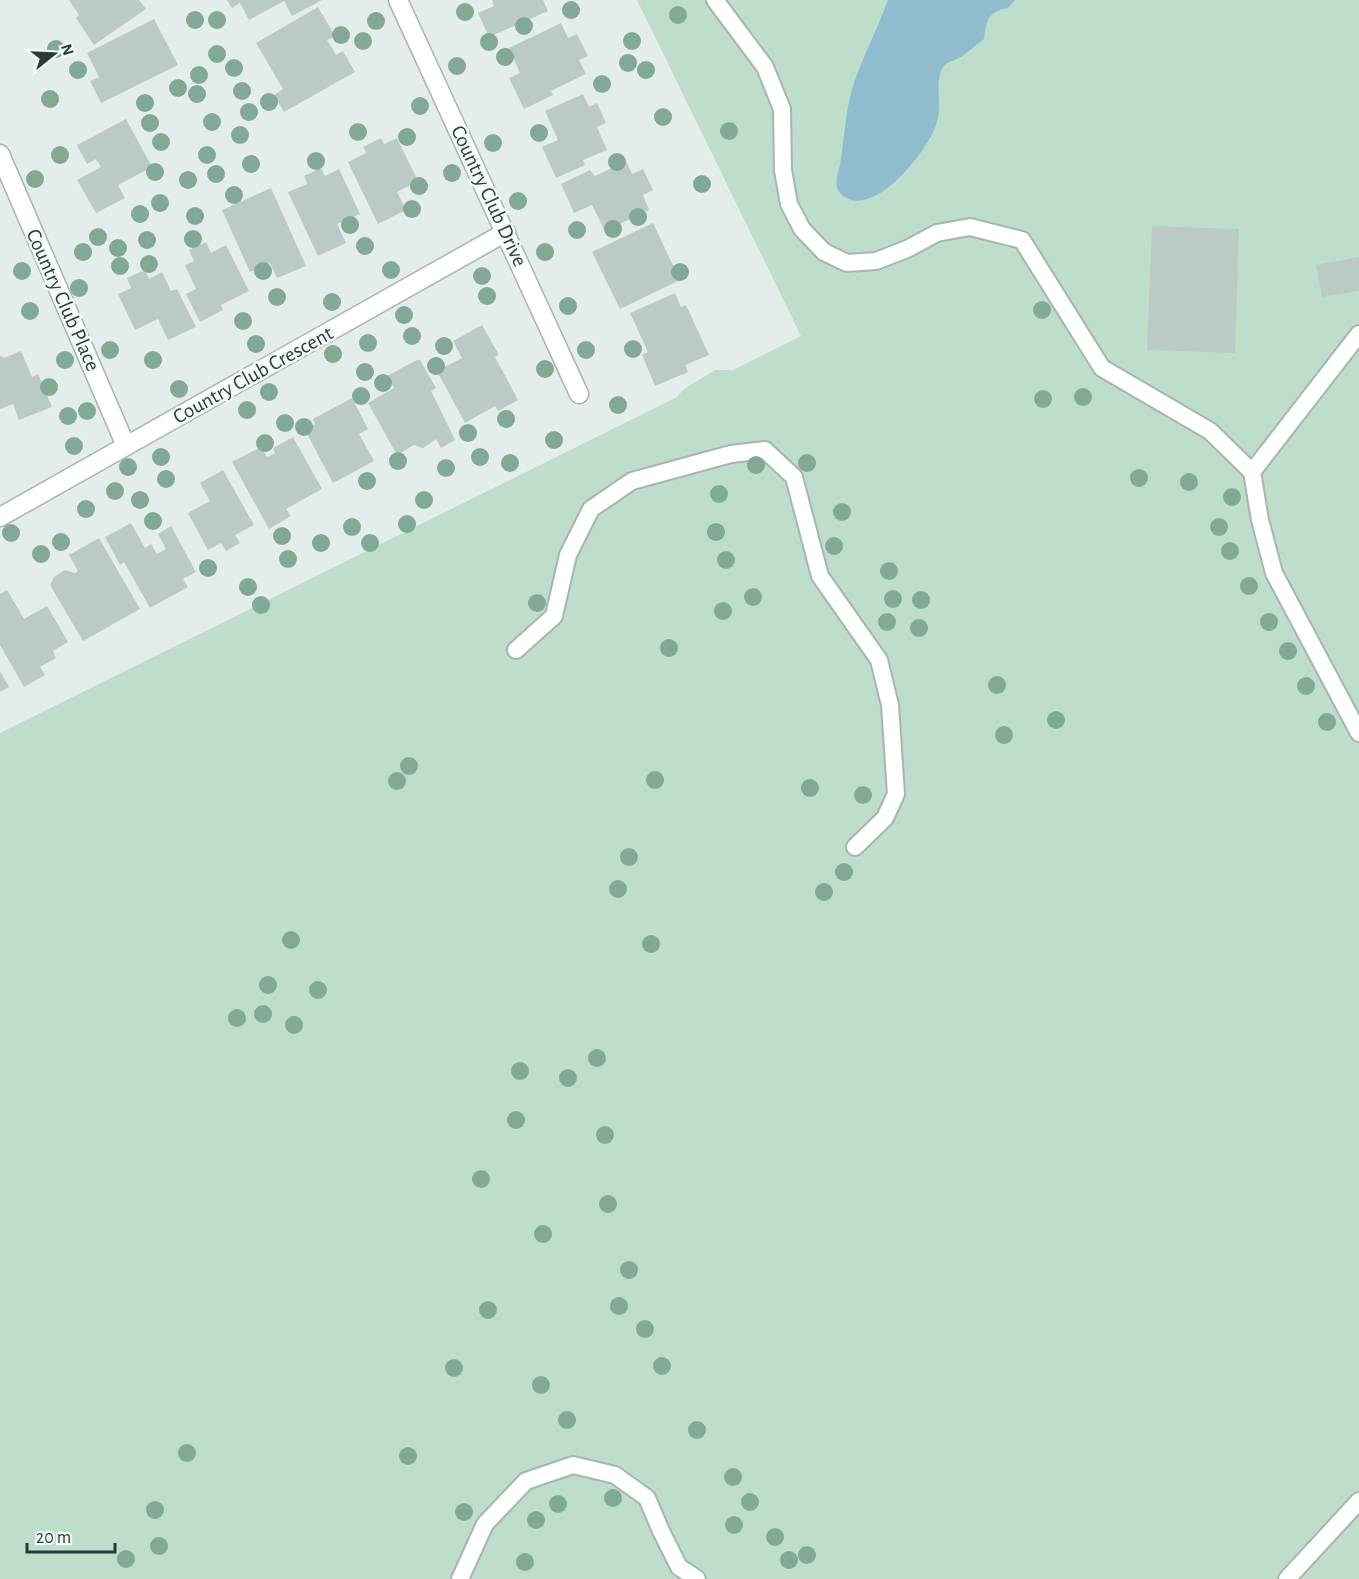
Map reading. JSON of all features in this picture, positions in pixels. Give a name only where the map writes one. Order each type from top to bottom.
[{"type":"street","name":"Country Club Drive","points":[[398,0],[579,393]]},
{"type":"street","name":"Country Club Place","points":[[0,154],[126,446]]},
{"type":"street","name":"Country Club Crescent","points":[[0,517],[506,232]]},
{"type":"lane","points":[[715,0],[765,68],[782,109],[783,170],[789,204],[802,229],[824,252],[847,263],[876,261],[907,249],[937,233],[969,227],[1022,240],[1102,368],[1210,431],[1252,472],[1260,520],[1274,573],[1359,733]]},
{"type":"lane","points":[[1252,472],[1359,334]]},
{"type":"lane","points":[[516,650],[554,616],[568,555],[591,509],[632,481],[731,454],[765,450],[794,477],[820,576],[879,660],[890,705],[896,794],[885,818],[855,847]]},
{"type":"lane","points":[[460,1579],[485,1524],[526,1481],[573,1465],[615,1475],[647,1498],[680,1567],[697,1579]]},
{"type":"lane","points":[[1287,1579],[1359,1501]]},
{"type":"green space","points":[[637,0],[1359,0],[1359,1579],[0,1579],[0,733],[677,397],[684,389],[715,370],[733,370],[801,336]]},
{"type":"water","points":[[888,0],[1015,0],[1008,8],[993,14],[986,27],[984,39],[942,68],[939,77],[939,111],[936,125],[923,150],[912,164],[885,190],[871,198],[857,201],[845,197],[837,187],[847,111],[859,69]]},
{"type":"building","points":[[69,0],[139,0],[146,9],[94,45],[76,18],[79,15]]},
{"type":"building","points":[[227,0],[322,0],[292,16],[284,1],[249,20],[240,3],[232,8]]},
{"type":"building","points":[[492,0],[543,0],[548,11],[489,37],[478,13],[494,6]]},
{"type":"building","points":[[318,7],[335,36],[327,40],[336,55],[343,51],[355,72],[284,112],[274,95],[283,89],[256,43]]},
{"type":"building","points":[[154,19],[178,65],[101,103],[90,81],[99,77],[87,53]]},
{"type":"building","points":[[561,23],[568,38],[577,34],[588,56],[579,60],[586,74],[551,91],[553,95],[524,109],[509,78],[520,73],[509,48]]},
{"type":"building","points":[[583,94],[589,107],[597,103],[606,123],[597,127],[607,150],[583,160],[585,165],[556,178],[542,147],[558,140],[545,111]]},
{"type":"building","points":[[126,119],[152,167],[118,185],[125,198],[96,213],[77,180],[101,167],[96,159],[87,164],[77,145]]},
{"type":"building","points":[[381,138],[384,144],[397,138],[418,181],[397,192],[406,210],[378,224],[348,162],[366,153],[363,147]]},
{"type":"building","points":[[626,161],[632,174],[643,169],[653,190],[643,195],[649,210],[605,231],[592,205],[574,213],[561,184],[590,170],[595,176]]},
{"type":"building","points":[[321,168],[325,176],[339,169],[360,214],[337,224],[346,243],[318,256],[288,192],[307,184],[304,176]]},
{"type":"building","points":[[271,188],[306,266],[277,278],[270,263],[250,272],[222,210]]},
{"type":"building","points":[[653,223],[680,280],[620,309],[592,252]]},
{"type":"building","points":[[1152,226],[1239,229],[1235,353],[1147,350]]},
{"type":"building","points":[[206,242],[211,253],[226,245],[249,291],[221,305],[223,310],[200,322],[186,294],[196,289],[185,265],[194,261],[189,250]]},
{"type":"building","points":[[1359,257],[1359,291],[1322,297],[1316,265]]},
{"type":"building","points":[[145,270],[149,279],[162,272],[171,291],[177,289],[196,327],[168,340],[158,319],[135,330],[118,294],[131,288],[127,278]]},
{"type":"building","points":[[675,293],[681,307],[686,305],[709,355],[685,365],[688,372],[655,386],[642,355],[648,352],[630,313]]},
{"type":"building","points":[[482,325],[499,355],[495,357],[518,400],[498,411],[495,406],[465,423],[437,371],[462,358],[453,341]]},
{"type":"building","points":[[21,351],[32,377],[38,374],[52,407],[19,420],[13,404],[0,409],[0,356],[4,358]]},
{"type":"building","points":[[420,360],[436,388],[431,391],[455,440],[441,448],[436,439],[423,448],[414,445],[397,455],[368,403],[394,388],[387,376]]},
{"type":"building","points":[[352,398],[368,429],[359,434],[374,461],[333,483],[305,430],[315,424],[313,419]]},
{"type":"building","points":[[293,437],[322,489],[286,509],[291,516],[269,529],[232,462],[261,447],[267,457],[275,453],[273,448]]},
{"type":"building","points":[[223,470],[254,525],[235,535],[240,543],[226,551],[221,543],[208,550],[188,513],[210,501],[200,483]]},
{"type":"building","points":[[131,523],[145,548],[151,544],[157,554],[166,549],[158,534],[171,526],[196,572],[183,579],[188,587],[150,608],[124,562],[120,565],[105,537]]},
{"type":"building","points":[[99,538],[140,609],[83,641],[50,585],[54,577],[65,570],[75,573],[78,571],[69,555]]},
{"type":"building","points":[[7,590],[24,619],[47,606],[68,642],[53,651],[56,658],[40,667],[45,675],[24,687],[0,645],[0,594]]},
{"type":"building","points":[[0,671],[9,687],[0,692]]}]
